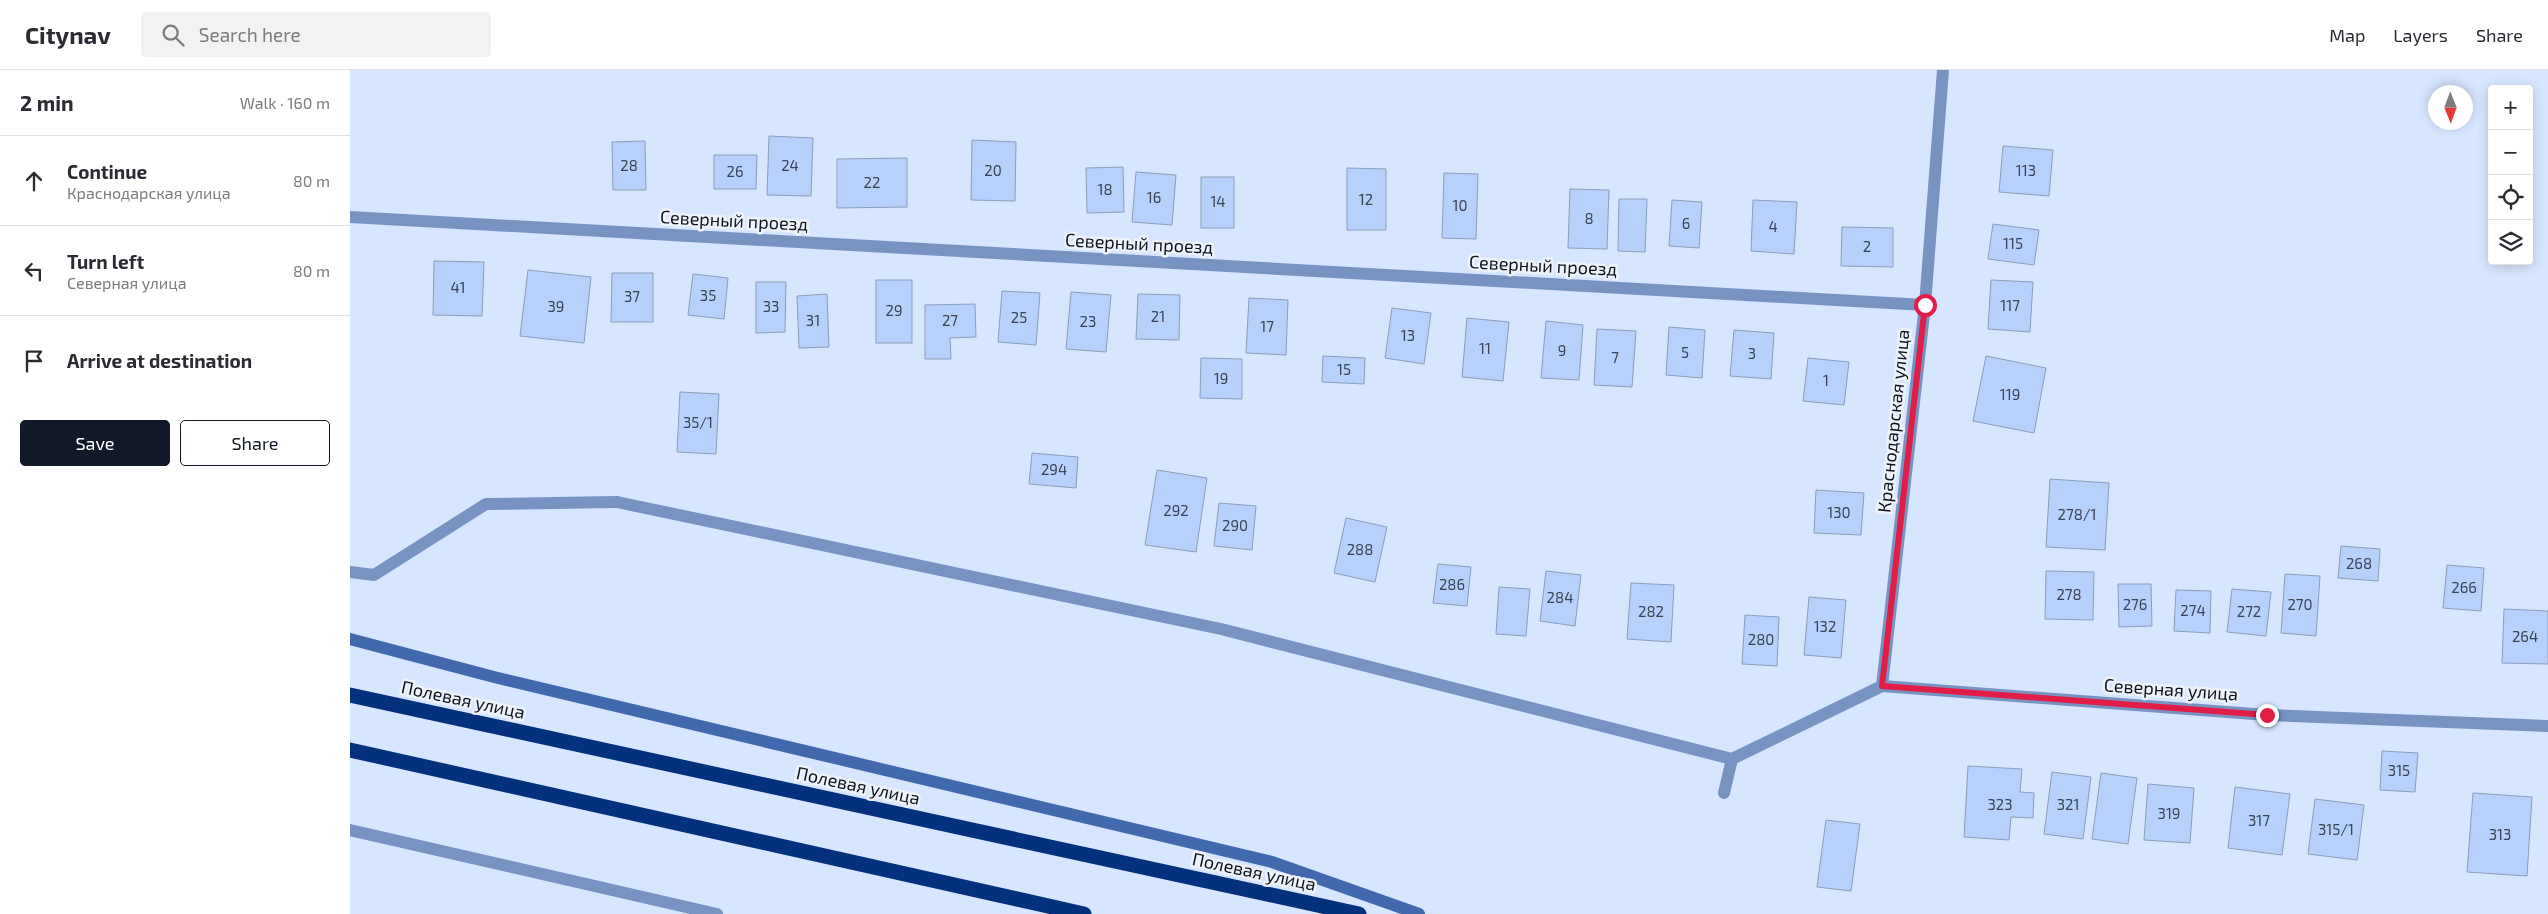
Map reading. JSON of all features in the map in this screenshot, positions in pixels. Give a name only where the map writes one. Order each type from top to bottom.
[{"type":"highway","name":"Полевая улица","points":[[350,695],[1359,914]]},
{"type":"highway","points":[[350,750],[1084,914]]},
{"type":"main road","points":[[350,640],[503,679],[1272,862],[1419,914]]},
{"type":"street","name":"Краснодарская улица","points":[[1882,686],[1925,305],[1943,70]]},
{"type":"street","name":"Северный проезд","points":[[350,217],[1925,305]]},
{"type":"street","points":[[350,572],[374,575],[486,504],[616,502],[1221,629],[1732,759],[1882,686]]},
{"type":"street","name":"Северная улица","points":[[1882,686],[2267,715],[2548,726]]},
{"type":"street","points":[[1724,793],[1732,759]]},
{"type":"street","points":[[350,830],[717,914]]},
{"type":"building","points":[[769,136],[813,138],[811,196],[767,195]]},
{"type":"building","points":[[972,140],[1016,142],[1015,201],[971,200]]},
{"type":"building","points":[[645,141],[646,190],[613,190],[612,142]]},
{"type":"building","points":[[2003,146],[2053,150],[2049,196],[1999,192]]},
{"type":"building","points":[[714,155],[757,155],[756,189],[714,189]]},
{"type":"building","points":[[907,158],[907,207],[837,208],[837,159]]},
{"type":"building","points":[[1123,167],[1124,212],[1087,213],[1086,168]]},
{"type":"building","points":[[1347,168],[1386,169],[1386,230],[1347,230]]},
{"type":"building","points":[[1136,172],[1176,175],[1172,225],[1132,222]]},
{"type":"building","points":[[1444,173],[1478,174],[1476,239],[1442,238]]},
{"type":"building","points":[[1201,177],[1234,177],[1234,228],[1201,228]]},
{"type":"building","points":[[1570,189],[1609,190],[1607,249],[1568,248]]},
{"type":"building","points":[[1619,199],[1647,199],[1645,252],[1618,251]]},
{"type":"building","points":[[1672,200],[1702,202],[1699,248],[1669,246]]},
{"type":"building","points":[[1753,200],[1797,202],[1794,254],[1751,251]]},
{"type":"building","points":[[1993,224],[2039,230],[2034,265],[1988,259]]},
{"type":"building","points":[[1842,227],[1893,228],[1893,267],[1841,266]]},
{"type":"building","points":[[434,261],[484,262],[482,316],[433,315]]},
{"type":"building","points":[[528,270],[591,277],[584,343],[520,336]]},
{"type":"building","points":[[612,273],[653,273],[653,322],[611,322]]},
{"type":"building","points":[[693,274],[728,278],[724,319],[688,315]]},
{"type":"building","points":[[876,280],[912,280],[912,343],[876,343]]},
{"type":"building","points":[[1991,280],[2033,282],[2030,332],[1988,329]]},
{"type":"building","points":[[756,282],[786,282],[785,332],[756,333]]},
{"type":"building","points":[[1002,291],[1040,293],[1036,345],[998,342]]},
{"type":"building","points":[[1071,292],[1111,295],[1106,352],[1066,349]]},
{"type":"building","points":[[827,294],[829,347],[799,348],[797,296]]},
{"type":"building","points":[[1138,294],[1180,295],[1179,340],[1136,339]]},
{"type":"building","points":[[1249,298],[1288,300],[1286,355],[1246,353]]},
{"type":"building","points":[[975,304],[976,337],[950,338],[951,359],[925,359],[925,305]]},
{"type":"building","points":[[1392,308],[1431,313],[1424,364],[1385,358]]},
{"type":"building","points":[[1467,318],[1509,322],[1503,381],[1462,377]]},
{"type":"building","points":[[1546,321],[1583,325],[1579,380],[1541,378]]},
{"type":"building","points":[[1669,327],[1705,330],[1702,378],[1666,375]]},
{"type":"building","points":[[1597,329],[1636,331],[1632,387],[1594,385]]},
{"type":"building","points":[[1734,330],[1774,333],[1771,379],[1730,376]]},
{"type":"building","points":[[1323,356],[1365,358],[1364,384],[1322,382]]},
{"type":"building","points":[[1986,356],[2046,368],[2034,433],[1973,421]]},
{"type":"building","points":[[1201,358],[1242,359],[1242,399],[1200,398]]},
{"type":"building","points":[[1808,358],[1849,362],[1844,405],[1803,401]]},
{"type":"building","points":[[680,392],[719,394],[716,454],[677,452]]},
{"type":"building","points":[[1032,453],[1078,457],[1076,488],[1029,484]]},
{"type":"building","points":[[1157,470],[1207,478],[1196,552],[1145,545]]},
{"type":"building","points":[[2050,479],[2109,483],[2105,550],[2046,547]]},
{"type":"building","points":[[1816,490],[1864,493],[1861,535],[1814,533]]},
{"type":"building","points":[[1219,503],[1256,506],[1252,550],[1214,546]]},
{"type":"building","points":[[1346,518],[1387,527],[1375,582],[1334,573]]},
{"type":"building","points":[[2341,546],[2380,549],[2378,581],[2338,578]]},
{"type":"building","points":[[1438,564],[1471,567],[1467,606],[1433,603]]},
{"type":"building","points":[[2447,565],[2484,568],[2481,611],[2443,608]]},
{"type":"building","points":[[1546,571],[1581,575],[1575,626],[1540,621]]},
{"type":"building","points":[[2046,571],[2094,572],[2093,620],[2045,619]]},
{"type":"building","points":[[2285,574],[2320,576],[2316,636],[2281,633]]},
{"type":"building","points":[[1631,583],[1674,585],[1671,642],[1627,639]]},
{"type":"building","points":[[2118,584],[2151,584],[2152,626],[2119,627]]},
{"type":"building","points":[[1499,587],[1530,589],[1526,636],[1496,634]]},
{"type":"building","points":[[2232,589],[2271,592],[2266,636],[2227,632]]},
{"type":"building","points":[[2176,590],[2211,591],[2210,633],[2174,631]]},
{"type":"building","points":[[1809,597],[1846,600],[1841,658],[1804,655]]},
{"type":"building","points":[[2504,609],[2548,611],[2548,664],[2502,663]]},
{"type":"building","points":[[1745,615],[1779,617],[1777,666],[1742,664]]},
{"type":"building","points":[[2382,751],[2418,753],[2415,792],[2380,790]]},
{"type":"building","points":[[1968,766],[2022,769],[2020,792],[2034,793],[2033,818],[2011,817],[2009,840],[1964,837]]},
{"type":"building","points":[[2052,772],[2091,777],[2083,839],[2044,834]]},
{"type":"building","points":[[2101,773],[2137,778],[2128,844],[2092,839]]},
{"type":"building","points":[[2148,784],[2194,788],[2190,843],[2144,840]]},
{"type":"building","points":[[2235,787],[2290,794],[2282,855],[2228,848]]},
{"type":"building","points":[[2473,793],[2532,797],[2527,876],[2467,872]]},
{"type":"building","points":[[2315,799],[2364,805],[2357,860],[2308,854]]},
{"type":"building","points":[[1826,820],[1860,824],[1851,891],[1817,887]]},
{"type":"route","points":[[1925,305],[1882,686],[2267,715]]}]
